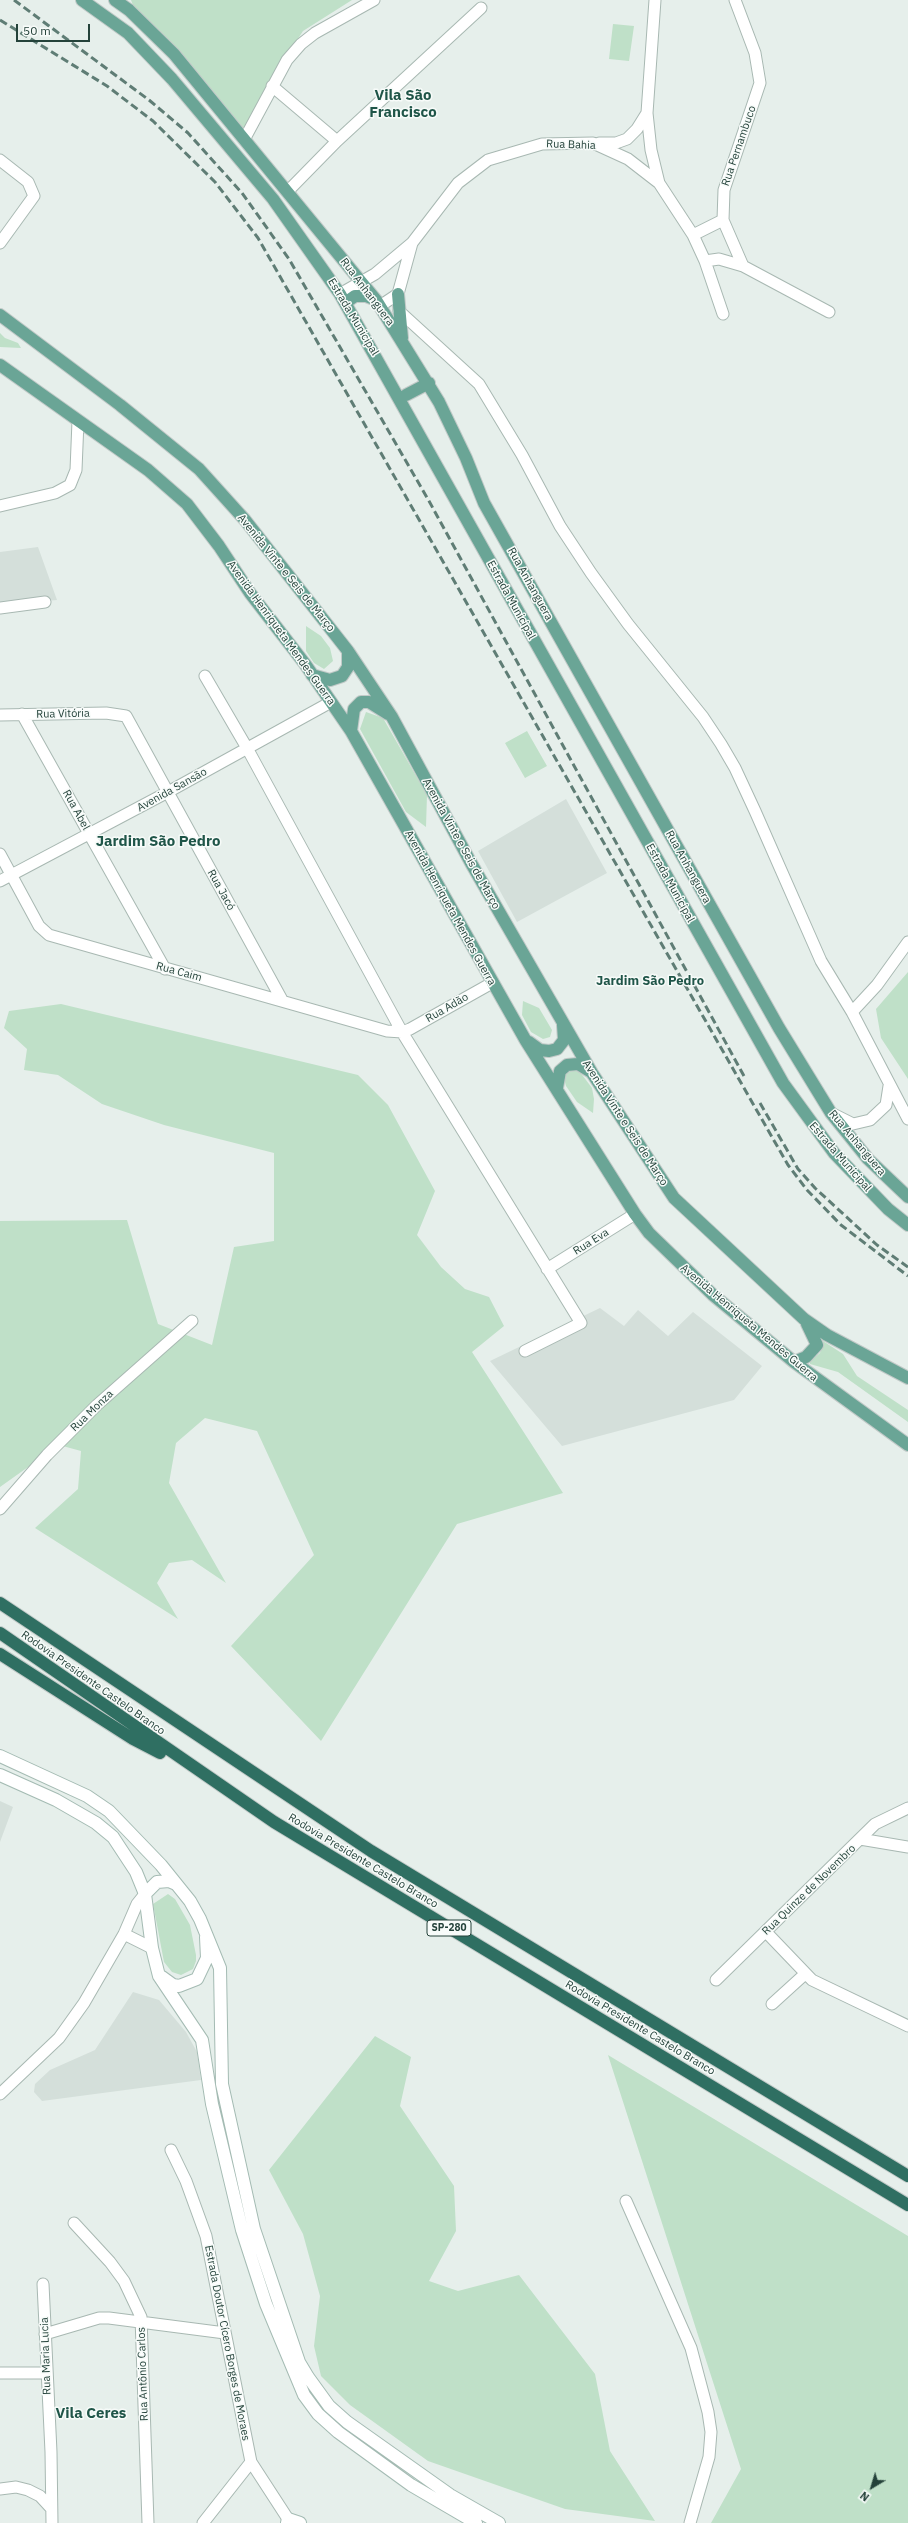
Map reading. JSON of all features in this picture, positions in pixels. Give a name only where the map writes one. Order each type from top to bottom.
[{"type":"highway","name":"Rodovia Presidente Castelo Branco","points":[[0,1603],[371,1851],[908,2176]]},
{"type":"highway","name":"Rodovia Presidente Castelo Branco","points":[[0,1633],[208,1778],[274,1822],[908,2206]]},
{"type":"highway","points":[[0,1654],[133,1739],[208,1778]]},
{"type":"main road","name":"Estrada Municipal","points":[[82,0],[128,33],[172,79],[273,199],[343,298],[782,1083],[834,1153],[888,1209],[908,1225]]},
{"type":"main road","name":"Rua Anhanguera","points":[[115,0],[128,5],[174,54],[245,138],[378,303],[402,339],[429,383],[464,452],[484,502],[779,1028],[831,1113],[868,1159],[908,1197]]},
{"type":"main road","points":[[398,294],[402,339]]},
{"type":"main road","points":[[343,298],[366,296],[378,303]]},
{"type":"main road","name":"Avenida Vinte e Seis de Março","points":[[0,315],[125,409],[199,469],[244,520],[348,651],[392,717],[471,863],[592,1073],[674,1198],[804,1319],[826,1335],[908,1378]]},
{"type":"main road","points":[[0,322],[21,331]]},
{"type":"main road","points":[[372,350],[386,362],[406,395],[459,493],[466,518]]},
{"type":"main road","name":"Avenida Henriqueta Mendes Guerra","points":[[0,365],[148,470],[187,504],[351,731],[526,1040],[558,1088],[635,1214],[678,1263],[794,1362],[908,1445]]},
{"type":"main road","points":[[406,395],[429,383]]},
{"type":"main road","points":[[312,675],[330,680],[342,676],[348,667],[348,651]]},
{"type":"main road","points":[[351,731],[354,709],[361,702],[377,706],[392,717]]},
{"type":"main road","points":[[526,1040],[540,1050],[549,1051],[557,1049],[564,1040],[562,1020]]},
{"type":"main road","points":[[558,1088],[560,1071],[567,1065],[578,1064],[592,1073]]},
{"type":"main road","points":[[794,1362],[806,1357],[817,1345],[816,1338],[804,1319]]},
{"type":"street","points":[[245,138],[287,60],[301,44],[315,33],[374,0]]},
{"type":"street","points":[[655,0],[647,113],[651,150],[659,183]]},
{"type":"street","name":"Rua Pernambuco","points":[[735,0],[754,53],[760,83],[724,190],[723,220],[743,266]]},
{"type":"street","points":[[288,191],[337,142],[481,8]]},
{"type":"street","points":[[272,86],[337,142]]},
{"type":"street","points":[[593,143],[616,143],[627,139],[637,129],[647,113]]},
{"type":"street","name":"Rua Bahia","points":[[412,243],[458,183],[488,160],[542,144],[593,143],[628,159],[659,183],[693,235],[705,261],[723,314]]},
{"type":"street","points":[[0,160],[28,182],[33,190],[34,196],[32,202],[0,243]]},
{"type":"street","points":[[693,235],[723,220]]},
{"type":"street","points":[[343,298],[359,281],[375,274],[412,243]]},
{"type":"street","points":[[378,303],[398,294],[412,243]]},
{"type":"street","points":[[705,261],[719,259],[743,266],[829,312]]},
{"type":"street","points":[[399,311],[479,384],[522,455],[560,526],[591,573],[711,728],[735,768],[821,961],[852,1012],[889,1086],[908,1119]]},
{"type":"street","points":[[0,506],[55,493],[70,485],[76,470],[78,421]]},
{"type":"street","points":[[0,608],[45,602]]},
{"type":"street","points":[[205,676],[247,748],[402,1032],[581,1324],[525,1351]]},
{"type":"street","name":"Avenida Sansão","points":[[0,881],[168,792],[331,702]]},
{"type":"street","name":"Rua Vitória","points":[[0,715],[106,713],[126,716]]},
{"type":"street","name":"Rua Abel","points":[[22,714],[165,969]]},
{"type":"street","name":"Rua Jacó","points":[[126,716],[282,1000]]},
{"type":"street","name":"Rua Caim","points":[[0,854],[39,926],[49,935],[388,1031],[402,1032]]},
{"type":"street","points":[[852,1012],[877,985],[908,942]]},
{"type":"street","name":"Rua Adão","points":[[402,1032],[410,1029],[492,982]]},
{"type":"street","points":[[831,1113],[853,1124],[870,1120],[886,1105],[889,1086]]},
{"type":"street","name":"Rua Eva","points":[[547,1269],[635,1214]]},
{"type":"street","name":"Rua Monza","points":[[0,1509],[42,1460],[97,1405],[192,1321]]},
{"type":"street","points":[[0,1756],[70,1788],[101,1805],[127,1828],[190,1901],[217,1958],[221,1982],[220,2072],[224,2099],[254,2229],[299,2362],[325,2402],[347,2422],[450,2495],[499,2523]]},
{"type":"street","points":[[0,1775],[56,1800],[104,1829],[125,1853],[145,1894],[152,1948],[159,1976],[202,2040],[212,2104],[242,2230],[266,2304],[304,2395],[318,2414],[338,2432],[411,2485],[476,2523]]},
{"type":"street","name":"Rua Quinze de Novembro","points":[[716,1980],[875,1824],[908,1808]]},
{"type":"street","points":[[860,1840],[908,1847]]},
{"type":"street","points":[[0,2094],[59,2038],[84,2003],[124,1934],[137,1904],[145,1894],[157,1882],[169,1882],[176,1884]]},
{"type":"street","points":[[766,1932],[805,1974],[839,1994],[908,2026]]},
{"type":"street","points":[[124,1934],[152,1948]]},
{"type":"street","points":[[159,1976],[173,1985],[179,1986],[192,1983],[197,1979],[206,1958],[206,1934]]},
{"type":"street","points":[[772,2004],[805,1974]]},
{"type":"street","name":"Estrada Doutor Cícero Borges de Moraes","points":[[171,2150],[186,2181],[206,2236],[251,2462],[292,2522]]},
{"type":"street","points":[[626,2201],[657,2275],[679,2317],[691,2348],[708,2412],[711,2442],[700,2492],[690,2523]]},
{"type":"street","name":"Rua Antônio Carlos","points":[[74,2223],[110,2262],[124,2281],[141,2322],[148,2523]]},
{"type":"street","name":"Rua Maria Lucia","points":[[43,2284],[46,2373],[51,2452],[52,2523]]},
{"type":"street","points":[[45,2334],[99,2318],[225,2333]]},
{"type":"street","points":[[0,2373],[46,2373]]},
{"type":"street","points":[[203,2523],[251,2462]]},
{"type":"street","points":[[0,2489],[16,2487],[28,2490],[40,2496],[51,2508]]},
{"type":"shaded area","points":[[38,547],[57,600],[0,605],[0,552]]},
{"type":"shaded area","points":[[566,799],[607,873],[517,922],[478,851]]},
{"type":"shaded area","points":[[600,1308],[624,1326],[638,1310],[668,1336],[693,1312],[762,1366],[734,1400],[562,1446],[490,1361]]},
{"type":"shaded area","points":[[0,1801],[13,1807],[0,1842]]},
{"type":"shaded area","points":[[133,1992],[159,2000],[186,2032],[197,2052],[201,2080],[42,2101],[34,2092],[35,2084],[50,2070],[95,2050]]},
{"type":"green space","points":[[131,0],[352,0],[303,31],[266,88],[245,131],[185,60],[134,8]]},
{"type":"green space","points":[[613,24],[634,26],[629,61],[609,59]]},
{"type":"green space","points":[[0,333],[5,338],[18,343],[21,348],[0,347]]},
{"type":"green space","points":[[306,626],[321,636],[330,648],[333,661],[324,669],[314,663],[306,651]]},
{"type":"green space","points":[[366,712],[383,718],[427,795],[426,827],[406,812],[360,729]]},
{"type":"green space","points":[[527,731],[547,766],[525,778],[505,743]]},
{"type":"green space","points":[[908,972],[908,1079],[881,1038],[876,1009]]},
{"type":"green space","points":[[523,1001],[539,1008],[552,1030],[550,1037],[543,1039],[531,1032],[522,1015]]},
{"type":"green space","points":[[61,1004],[358,1075],[388,1105],[435,1191],[417,1235],[441,1267],[465,1289],[489,1297],[504,1326],[472,1352],[563,1493],[457,1524],[321,1741],[231,1646],[314,1555],[257,1431],[205,1418],[176,1443],[169,1483],[226,1583],[192,1560],[169,1563],[157,1583],[178,1619],[35,1528],[78,1489],[81,1451],[59,1445],[0,1487],[0,1221],[127,1220],[158,1324],[212,1345],[234,1247],[274,1241],[274,1153],[164,1125],[102,1104],[58,1075],[24,1070],[27,1049],[4,1028],[9,1011]]},
{"type":"green space","points":[[572,1068],[580,1072],[592,1088],[594,1099],[593,1113],[577,1102],[566,1086],[563,1075]]},
{"type":"green space","points":[[823,1341],[843,1354],[857,1376],[908,1410],[908,1422],[838,1372],[810,1364],[810,1361],[820,1353]]},
{"type":"green space","points":[[168,1894],[175,1899],[190,1925],[196,1955],[196,1961],[193,1969],[181,1975],[172,1972],[164,1962],[153,1904]]},
{"type":"green space","points":[[375,2036],[411,2057],[400,2106],[454,2186],[456,2231],[429,2281],[458,2291],[519,2275],[595,2374],[610,2451],[655,2521],[565,2509],[428,2461],[350,2405],[321,2376],[314,2346],[320,2296],[303,2234],[269,2170]]},
{"type":"green space","points":[[608,2055],[908,2236],[908,2523],[711,2523],[741,2469]]},
{"type":"railway","points":[[14,0],[149,100],[188,133],[242,193],[289,259],[429,501],[744,1076]]},
{"type":"railway","points":[[0,20],[107,86],[153,121],[215,182],[258,238],[788,1165],[807,1190],[841,1225],[908,1276]]},
{"type":"railway","points":[[760,1103],[798,1169],[815,1188],[877,1245],[908,1267]]},
{"type":"district","name":"Vila São Francisco","points":[[403,104]]},
{"type":"district","name":"Jardim São Pedro","points":[[158,842]]},
{"type":"district","name":"Jardim São Pedro","points":[[650,981]]},
{"type":"district","name":"Vila Ceres","points":[[91,2414]]}]
